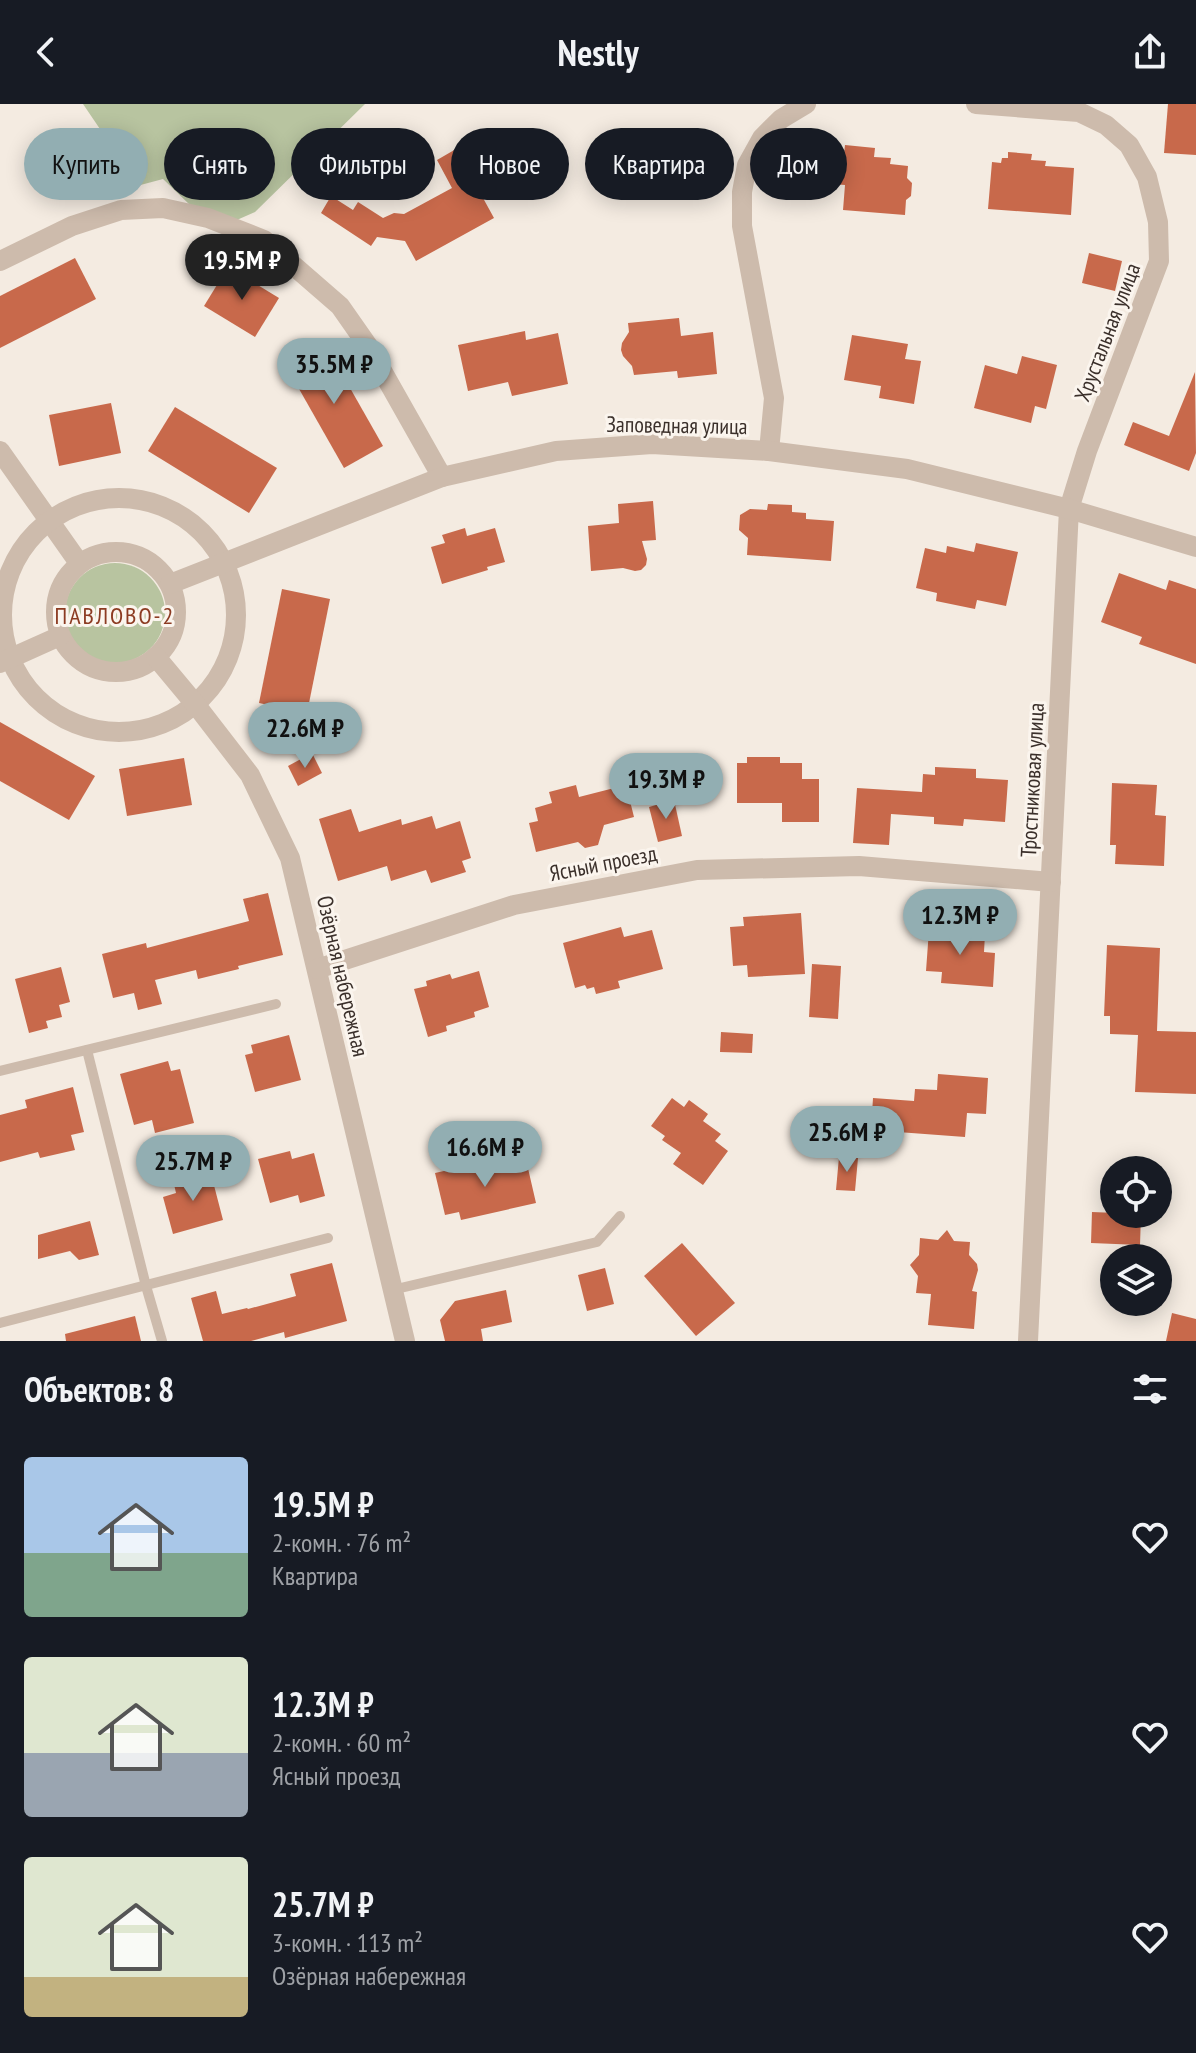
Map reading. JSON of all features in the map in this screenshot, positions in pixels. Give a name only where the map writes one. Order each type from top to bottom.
[{"type":"street","points":[[769,451],[774,398],[742,226],[742,192],[747,165],[762,138],[781,119],[806,104]]},
{"type":"street","name":"Хрустальная улица","points":[[976,104],[1079,112],[1106,125],[1129,145],[1147,177],[1158,222],[1159,261],[1087,451],[1069,509]]},
{"type":"street","points":[[0,261],[72,226],[121,210],[163,208],[208,218],[264,240],[340,306],[368,346],[442,477]]},
{"type":"street","name":"Заповедная улица","points":[[170,584],[442,477],[556,451],[652,444],[769,451],[907,469],[1069,509],[1196,547]]},
{"type":"street","points":[[0,451],[79,563]]},
{"type":"street","points":[[126,497],[166,507],[201,530],[226,564],[236,601],[235,639],[221,675],[196,705],[165,724],[129,733],[92,730],[58,716],[30,692],[5,662],[2,600],[10,570],[25,543],[49,520],[84,502],[126,497]]},
{"type":"street","name":"Тростниковая улица","points":[[1028,1341],[1069,509]]},
{"type":"street","points":[[119,551],[140,556],[158,567],[170,584],[176,603],[176,623],[169,642],[156,657],[137,669],[114,673],[92,668],[72,655],[60,636],[55,616],[57,596],[65,577],[79,563],[98,553],[119,551]]},
{"type":"street","points":[[5,662],[60,636]]},
{"type":"street","name":"Озёрная набережная","points":[[156,657],[250,775],[290,858],[405,1341]]},
{"type":"street","name":"Ясный проезд","points":[[317,969],[514,905],[697,870],[859,866],[1051,882]]},
{"type":"lane","points":[[0,1071],[276,1004]]},
{"type":"lane","points":[[87,1050],[162,1341]]},
{"type":"lane","points":[[392,1290],[597,1242],[620,1216]]},
{"type":"lane","points":[[0,1323],[328,1238]]},
{"type":"green space","points":[[83,104],[365,104],[341,128],[291,128],[291,177],[275,192],[275,128],[164,128],[164,180],[148,183],[148,128],[99,128]]},
{"type":"green space","points":[[185,200],[267,200],[255,212],[230,223]]},
{"type":"green space","points":[[115,563],[134,567],[150,578],[161,594],[165,613],[161,632],[150,648],[134,659],[115,663],[96,659],[80,648],[69,632],[65,613],[69,594],[80,578],[96,567]]},
{"type":"building","points":[[1168,104],[1196,104],[1196,155],[1164,153]]},
{"type":"building","points":[[847,145],[875,148],[874,157],[891,158],[890,164],[908,166],[907,178],[912,183],[905,215],[843,210],[844,200],[847,200]]},
{"type":"building","points":[[451,152],[451,186],[437,160]]},
{"type":"building","points":[[1008,152],[1032,154],[1031,160],[1046,161],[1045,166],[1074,168],[1071,215],[988,209],[992,162],[1001,163],[1002,158],[1008,158]]},
{"type":"building","points":[[451,189],[451,200],[484,200],[494,218],[416,261],[405,241],[377,237],[371,246],[321,213],[329,200],[337,200],[353,210],[358,202],[383,218],[394,213],[404,214],[435,200]]},
{"type":"building","points":[[1089,253],[1122,261],[1115,291],[1082,283]]},
{"type":"building","points":[[75,258],[96,299],[0,348],[0,296]]},
{"type":"building","points":[[228,267],[279,298],[255,337],[204,306]]},
{"type":"building","points":[[679,318],[681,336],[713,332],[717,374],[678,378],[677,371],[634,375],[621,350],[629,332],[628,323]]},
{"type":"building","points":[[525,331],[526,340],[558,333],[568,384],[512,396],[508,382],[468,391],[458,345]]},
{"type":"building","points":[[852,335],[908,344],[905,359],[921,361],[914,404],[879,398],[881,386],[844,380]]},
{"type":"building","points":[[325,344],[383,446],[344,468],[286,366]]},
{"type":"building","points":[[1022,356],[1057,365],[1046,409],[1035,406],[1031,423],[974,408],[985,365],[1017,374]]},
{"type":"building","points":[[1195,372],[1196,453],[1189,471],[1124,445],[1133,422],[1169,436]]},
{"type":"building","points":[[111,403],[121,453],[59,466],[49,415]]},
{"type":"building","points":[[175,407],[277,468],[249,513],[148,451]]},
{"type":"building","points":[[653,501],[656,540],[642,541],[646,565],[635,571],[623,568],[591,571],[588,526],[619,523],[618,504]]},
{"type":"building","points":[[768,504],[792,505],[792,512],[806,513],[806,519],[834,521],[831,561],[747,555],[748,538],[739,530],[740,515],[750,509],[767,510]]},
{"type":"building","points":[[465,528],[467,536],[495,528],[505,562],[442,584],[431,547],[445,543],[442,535]]},
{"type":"building","points":[[976,543],[1018,552],[1006,606],[977,600],[975,609],[936,601],[937,593],[916,588],[925,548],[946,553],[947,546],[974,552]]},
{"type":"building","points":[[1119,573],[1166,590],[1169,580],[1196,589],[1196,664],[1139,644],[1142,637],[1101,622]]},
{"type":"building","points":[[282,589],[330,599],[307,713],[259,703]]},
{"type":"building","points":[[0,722],[95,776],[69,820],[0,781]]},
{"type":"building","points":[[312,753],[322,773],[298,786],[288,766]]},
{"type":"building","points":[[747,757],[780,757],[780,763],[802,763],[802,779],[819,779],[819,822],[782,822],[782,803],[737,803],[737,763],[747,763]]},
{"type":"building","points":[[184,758],[192,805],[127,816],[119,769]]},
{"type":"building","points":[[935,767],[976,769],[976,778],[1008,780],[1005,822],[964,819],[963,826],[934,824],[934,817],[891,814],[889,845],[853,843],[857,788],[922,792],[923,774],[935,775]]},
{"type":"building","points":[[1112,783],[1157,785],[1155,815],[1166,816],[1164,866],[1115,864],[1116,845],[1110,845]]},
{"type":"building","points":[[576,785],[579,797],[626,785],[634,817],[604,825],[598,845],[585,848],[578,842],[536,852],[529,823],[538,821],[535,808],[552,803],[549,792]]},
{"type":"building","points":[[674,800],[682,836],[658,842],[649,807]]},
{"type":"building","points":[[351,809],[359,832],[401,819],[402,825],[432,816],[436,829],[460,821],[471,858],[462,861],[466,872],[431,883],[426,870],[391,881],[387,866],[338,881],[319,819]]},
{"type":"building","points":[[268,893],[283,955],[198,979],[196,970],[155,980],[162,1004],[138,1010],[134,993],[113,998],[102,954],[146,943],[147,948],[249,921],[243,899]]},
{"type":"building","points":[[801,913],[805,974],[748,977],[747,965],[733,966],[730,927],[744,926],[743,917]]},
{"type":"building","points":[[946,923],[966,925],[965,933],[985,934],[984,952],[995,953],[993,987],[941,983],[942,972],[926,971],[929,930],[946,931]]},
{"type":"building","points":[[621,927],[624,937],[652,930],[663,969],[618,981],[620,988],[596,994],[594,987],[587,989],[585,985],[575,988],[563,943]]},
{"type":"building","points":[[1107,945],[1160,948],[1157,1031],[1196,1032],[1196,1094],[1135,1092],[1138,1035],[1110,1034],[1110,1016],[1104,1016]]},
{"type":"building","points":[[812,964],[841,966],[838,1019],[809,1017]]},
{"type":"building","points":[[61,967],[70,1002],[59,1005],[62,1017],[46,1021],[48,1028],[29,1033],[15,979]]},
{"type":"building","points":[[479,971],[489,1007],[474,1012],[475,1017],[446,1026],[447,1031],[428,1037],[414,989],[427,986],[426,981],[450,974],[452,979]]},
{"type":"building","points":[[721,1032],[753,1034],[752,1053],[720,1052]]},
{"type":"building","points":[[289,1035],[301,1080],[255,1092],[245,1055],[253,1053],[251,1045]]},
{"type":"building","points":[[168,1061],[171,1071],[180,1069],[194,1123],[155,1133],[152,1120],[134,1125],[120,1074]]},
{"type":"building","points":[[938,1074],[988,1078],[986,1114],[967,1113],[965,1137],[871,1130],[873,1098],[914,1101],[915,1089],[937,1090]]},
{"type":"building","points":[[73,1087],[84,1132],[71,1135],[75,1150],[40,1158],[38,1152],[0,1162],[0,1115],[27,1108],[25,1100]]},
{"type":"building","points":[[672,1098],[684,1107],[689,1100],[708,1114],[703,1121],[721,1134],[715,1141],[728,1151],[703,1185],[673,1164],[681,1153],[662,1140],[665,1136],[651,1126]]},
{"type":"building","points":[[290,1151],[292,1159],[314,1153],[325,1196],[300,1203],[298,1195],[270,1203],[258,1159]]},
{"type":"building","points":[[839,1157],[858,1158],[855,1191],[836,1190]]},
{"type":"building","points":[[497,1159],[499,1170],[527,1164],[536,1203],[461,1220],[459,1212],[445,1215],[435,1173]]},
{"type":"building","points":[[210,1170],[223,1220],[173,1234],[163,1197],[176,1193],[173,1180]]},
{"type":"building","points":[[1092,1212],[1100,1212],[1100,1228],[1141,1228],[1140,1244],[1091,1243]]},
{"type":"building","points":[[90,1221],[99,1255],[79,1260],[70,1251],[38,1259],[38,1235]]},
{"type":"building","points":[[947,1230],[954,1241],[970,1242],[969,1255],[977,1264],[972,1291],[977,1292],[974,1329],[928,1325],[931,1294],[916,1293],[918,1276],[910,1265],[919,1255],[920,1238],[938,1240]]},
{"type":"building","points":[[682,1243],[735,1303],[696,1336],[644,1276]]},
{"type":"building","points":[[332,1263],[347,1321],[285,1338],[284,1332],[251,1341],[203,1341],[191,1298],[216,1291],[222,1314],[248,1309],[296,1296],[290,1274]]},
{"type":"building","points":[[605,1268],[614,1304],[587,1311],[578,1275]]},
{"type":"building","points":[[506,1290],[512,1322],[481,1329],[483,1341],[445,1341],[440,1320],[455,1301]]},
{"type":"building","points":[[1172,1313],[1196,1319],[1196,1341],[1166,1341]]},
{"type":"building","points":[[135,1316],[141,1341],[66,1341],[65,1334]]},
{"type":"district","name":"ПАВЛОВО-2","points":[[115,615]]}]
